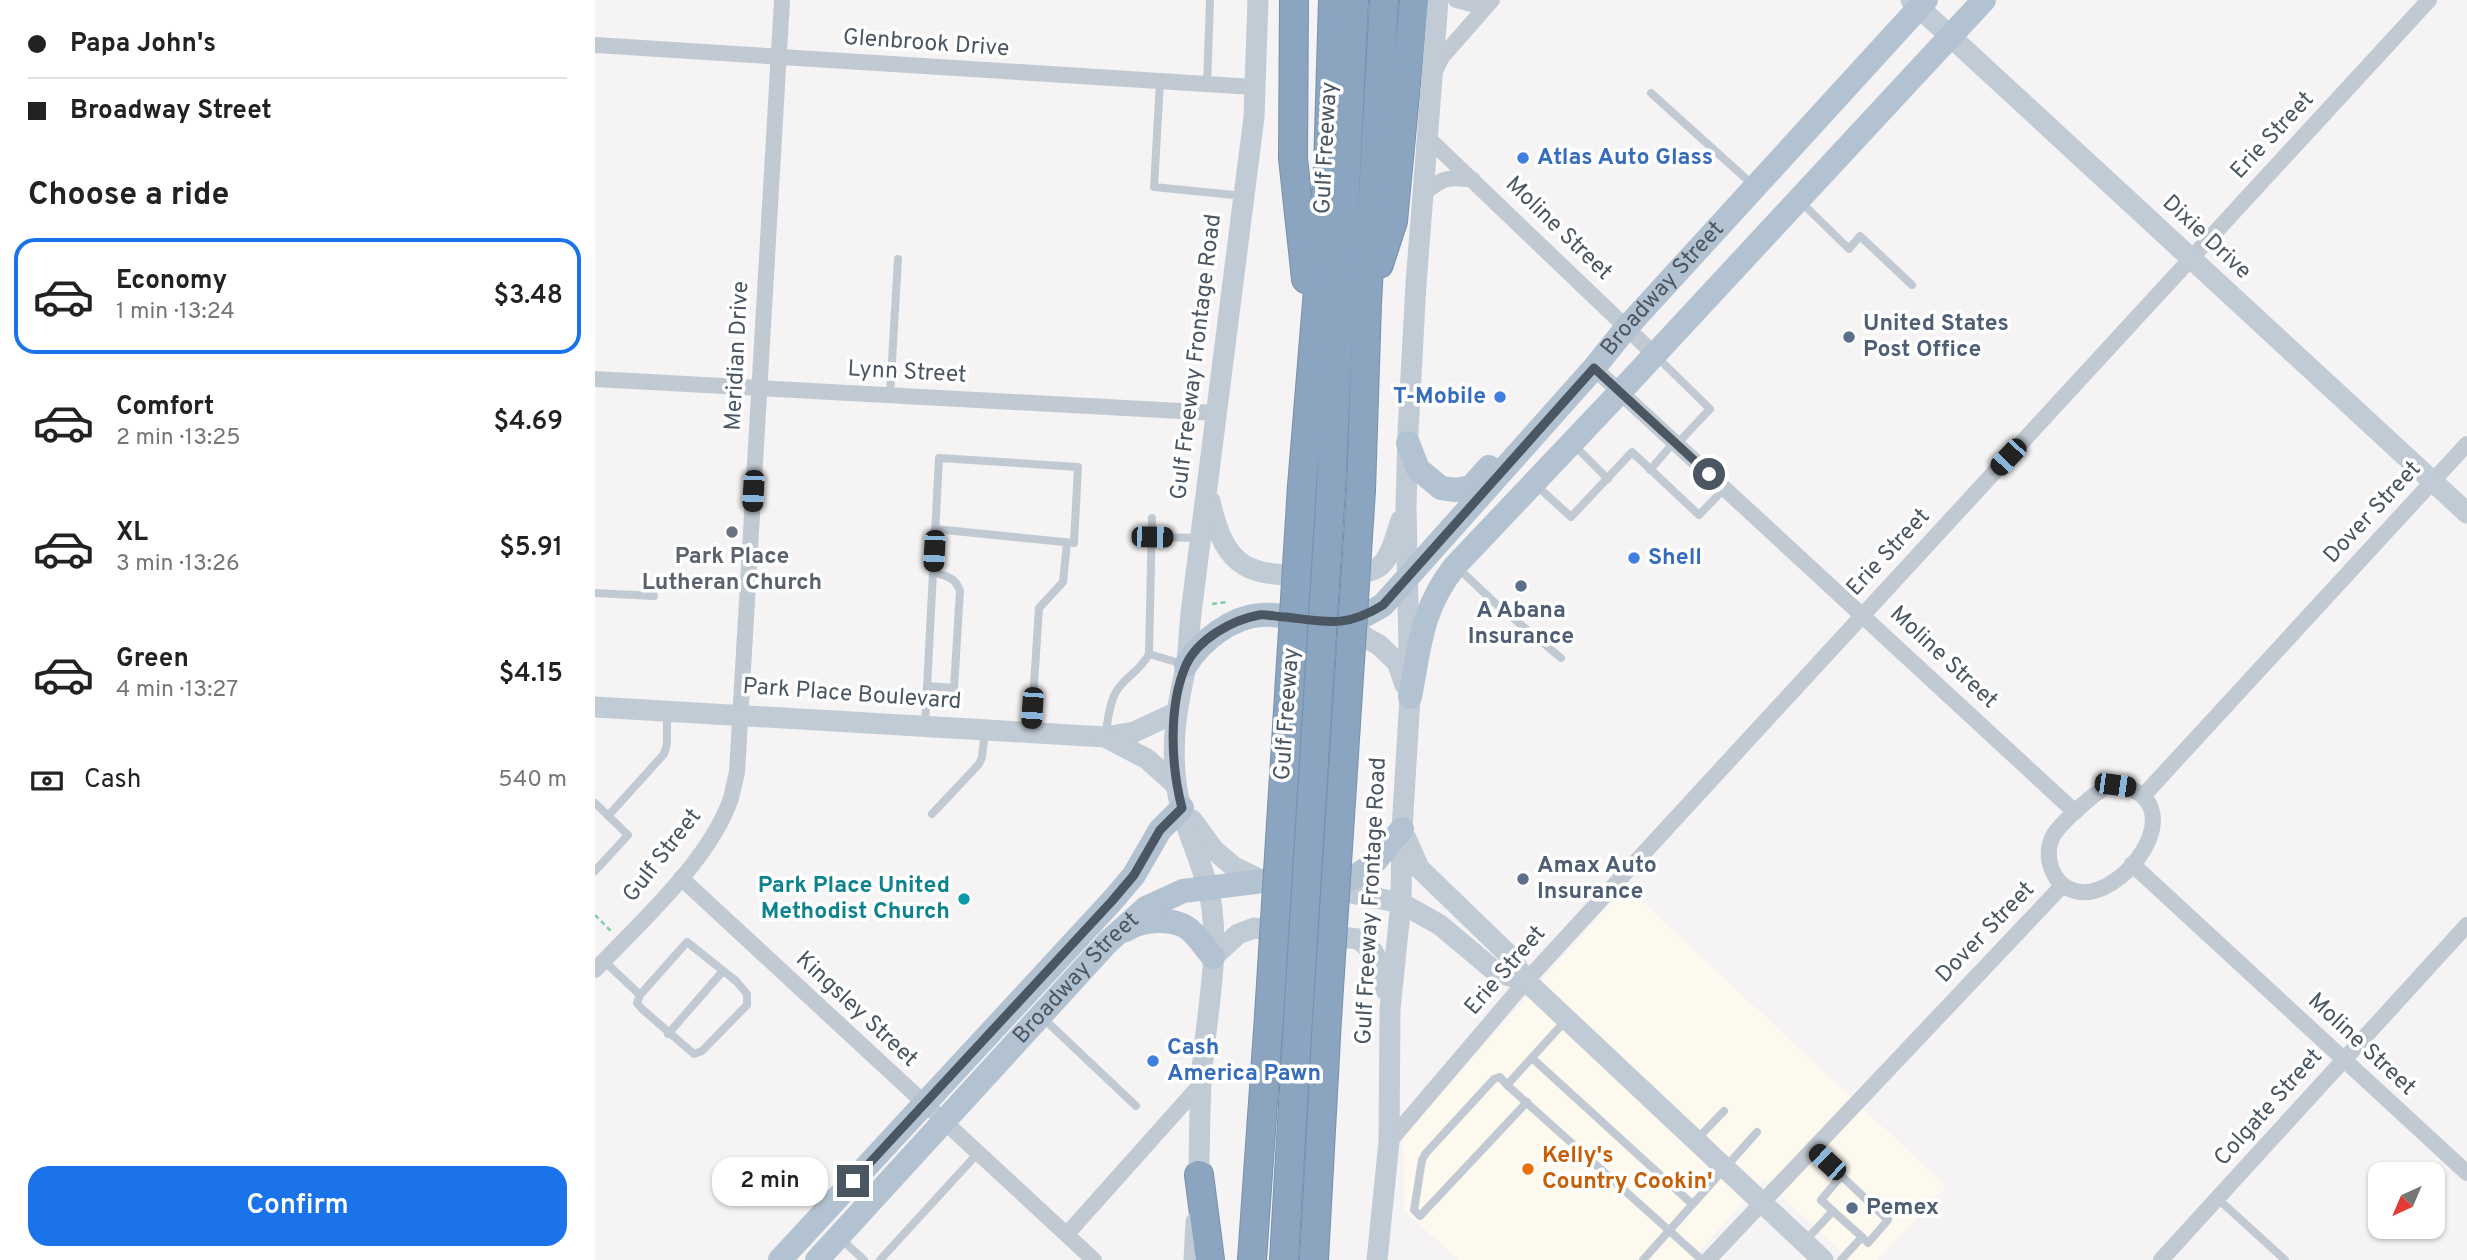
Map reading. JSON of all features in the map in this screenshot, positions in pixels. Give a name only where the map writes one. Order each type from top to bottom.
[{"type":"highway","points":[[1294,0],[1293,158],[1313,341]]},
{"type":"highway","name":"Gulf Freeway","points":[[1252,1260],[1302,486],[1328,168],[1333,0]]},
{"type":"highway","name":"Gulf Freeway","points":[[1284,1260],[1331,489],[1355,0]]},
{"type":"highway","points":[[1314,1260],[1361,490],[1367,303],[1384,0]]},
{"type":"highway","points":[[1367,303],[1393,221],[1414,0]]},
{"type":"highway","points":[[1199,1175],[1210,1260]]},
{"type":"main road","name":"Gulf Freeway Frontage Road","points":[[1194,1260],[1201,1084],[1213,957],[1212,910],[1179,796],[1173,745],[1175,713],[1186,665],[1254,117],[1258,0]]},
{"type":"main road","name":"Gulf Freeway Frontage Road","points":[[1377,1260],[1389,1142],[1390,1009],[1401,904],[1402,829],[1410,697],[1406,508],[1408,443],[1416,284],[1438,0]]},
{"type":"main road","name":"Broadway Street","points":[[1410,697],[1425,616],[1455,566],[1621,392],[1984,0]]},
{"type":"main road","name":"Broadway Street","points":[[1186,665],[1196,649],[1234,623],[1261,615],[1340,623],[1364,616],[1383,605],[1594,368],[1627,327],[1919,3]]},
{"type":"main road","name":"Dixie Drive","points":[[1919,3],[1951,37],[2467,513]]},
{"type":"main road","points":[[1408,443],[1418,469],[1441,488],[1456,490],[1471,487],[1490,466],[1512,461]]},
{"type":"main road","points":[[1207,485],[1216,528],[1224,546],[1239,561],[1258,572],[1274,576],[1358,574],[1378,567],[1391,549],[1406,508]]},
{"type":"main road","points":[[1340,623],[1379,645],[1397,662],[1410,697]]},
{"type":"main road","name":"Park Place Boulevard","points":[[595,707],[1105,737],[1134,732],[1175,713]]},
{"type":"main road","name":"Park Place Boulevard","points":[[1105,737],[1147,759],[1179,796],[1214,850],[1234,867],[1263,881]]},
{"type":"main road","name":"Broadway Street","points":[[780,1260],[1112,901],[1134,875],[1179,796]]},
{"type":"main road","name":"Broadway Street","points":[[819,1258],[1108,942],[1146,908],[1183,891],[1263,881],[1326,888],[1356,876],[1372,865],[1402,829]]},
{"type":"main road","points":[[1402,829],[1419,868],[1510,956],[1526,981],[1823,1260]]},
{"type":"main road","points":[[1326,888],[1401,904],[1440,925],[1496,972],[1526,981]]},
{"type":"main road","points":[[1108,942],[1131,927],[1160,921],[1190,929],[1213,957],[1238,934],[1254,928],[1359,939],[1373,952],[1383,971],[1390,1009]]},
{"type":"main road","points":[[800,1238],[819,1258]]},
{"type":"street","name":"Meridian Drive","points":[[742,714],[758,388],[782,0]]},
{"type":"street","points":[[1456,0],[1472,4],[1491,2]]},
{"type":"street","name":"Erie Street","points":[[1389,1142],[1526,981],[2429,0]]},
{"type":"street","points":[[1434,73],[1442,57],[1491,2]]},
{"type":"street","name":"Glenbrook Drive","points":[[595,46],[1253,87]]},
{"type":"street","name":"Moline Street","points":[[1428,138],[1654,354]]},
{"type":"street","points":[[1423,194],[1445,179],[1455,177],[1473,180]]},
{"type":"street","name":"Moline Street","points":[[1594,368],[2075,811]]},
{"type":"street","name":"Lynn Street","points":[[595,379],[1216,413]]},
{"type":"street","name":"Dover Street","points":[[1708,1260],[1760,1202],[2062,886],[2077,892],[2096,892],[2112,885],[2132,864],[2147,847],[2153,828],[2152,810],[2143,796],[2467,444]]},
{"type":"street","name":"Gulf Street","points":[[599,965],[681,878],[718,827],[731,799],[737,772],[742,714]]},
{"type":"street","points":[[2062,886],[2052,872],[2050,854],[2053,836],[2075,811],[2102,789],[2115,785],[2130,788],[2143,796]]},
{"type":"street","name":"Moline Street","points":[[2132,864],[2467,1173]]},
{"type":"street","name":"Kingsley Street","points":[[681,878],[1094,1260]]},
{"type":"street","name":"Colgate Street","points":[[2161,1260],[2467,925]]},
{"type":"street","points":[[1067,1234],[1201,1084]]},
{"type":"lane","points":[[1207,85],[1210,0]]},
{"type":"lane","points":[[1160,82],[1154,187],[1244,196]]},
{"type":"lane","points":[[1651,93],[1755,187]]},
{"type":"lane","points":[[1799,200],[1849,248],[1860,236],[1913,285]]},
{"type":"lane","points":[[890,395],[898,259]]},
{"type":"lane","points":[[1650,470],[1710,409],[1654,354]]},
{"type":"lane","points":[[1572,443],[1608,479]]},
{"type":"lane","points":[[1534,483],[1571,517],[1632,452],[1699,515],[1725,488]]},
{"type":"lane","points":[[925,726],[935,529],[939,458],[1078,467],[1074,543],[935,529]]},
{"type":"lane","points":[[1105,737],[1115,692],[1142,667],[1149,654],[1152,518]]},
{"type":"lane","points":[[1152,537],[1201,539]]},
{"type":"lane","points":[[1030,733],[1039,608],[1063,582],[1067,543]]},
{"type":"lane","points":[[1455,566],[1561,658]]},
{"type":"lane","points":[[927,686],[954,688],[960,591],[957,582],[950,576],[933,573]]},
{"type":"lane","points":[[595,593],[654,596]]},
{"type":"lane","points":[[1149,654],[1186,665]]},
{"type":"lane","points":[[608,816],[664,754],[667,744],[667,711]]},
{"type":"lane","points":[[932,814],[979,764],[985,730]]},
{"type":"lane","points":[[595,803],[628,835],[595,871]]},
{"type":"lane","points":[[687,942],[723,971],[747,994],[747,1005],[702,1051],[694,1055],[637,1003],[640,995],[687,942]]},
{"type":"lane","points":[[599,965],[640,995]]},
{"type":"lane","points":[[668,1034],[723,971]]},
{"type":"lane","points":[[1041,1016],[1136,1106]]},
{"type":"lane","points":[[1507,1084],[1567,1019]]},
{"type":"lane","points":[[1532,1058],[1692,1204]]},
{"type":"lane","points":[[1527,1102],[1420,1216],[1414,1210],[1422,1160],[1426,1153],[1494,1079],[1500,1077],[1702,1260]]},
{"type":"lane","points":[[1695,1141],[1724,1111]]},
{"type":"lane","points":[[1643,1260],[1757,1132]]},
{"type":"lane","points":[[1812,1148],[1842,1176],[1888,1220],[1868,1243],[1821,1200],[1842,1176]]},
{"type":"lane","points":[[880,1260],[978,1153]]},
{"type":"lane","points":[[2217,1198],[2285,1260]]},
{"type":"lane","points":[[1804,1243],[1833,1211]]},
{"type":"lane","points":[[838,1237],[864,1260]]},
{"type":"lane","points":[[1841,1260],[1861,1237]]},
{"type":"path","points":[[595,915],[622,941]]},
{"type":"shaded area","points":[[1626,886],[1946,1186],[1878,1260],[1850,1260],[1764,1179],[1691,1260],[1458,1260],[1404,1210],[1403,1136]]},
{"type":"place","name":"Atlas Auto Glass","points":[[1523,158]]},
{"type":"place","name":"United States Post Office","points":[[1849,337]]},
{"type":"place","name":"T-Mobile","points":[[1500,397]]},
{"type":"place","name":"Park Place Lutheran Church","points":[[732,532]]},
{"type":"place","name":"Shell","points":[[1634,558]]},
{"type":"place","name":"A Abana Insurance","points":[[1521,586]]},
{"type":"place","name":"Amax Auto Insurance","points":[[1523,879]]},
{"type":"place","name":"Park Place United Methodist Church","points":[[964,899]]},
{"type":"place","name":"Cash America Pawn","points":[[1153,1061]]},
{"type":"place","name":"Kelly's Country Cookin'","points":[[1528,1169]]},
{"type":"place","name":"Pemex","points":[[1852,1208]]},
{"type":"route","points":[[853,1181],[1112,901],[1134,875],[1160,830],[1182,808],[1176,785],[1173,745],[1175,713],[1186,665],[1196,649],[1234,623],[1261,615],[1340,623],[1364,616],[1383,605],[1594,368],[1709,474]]}]
